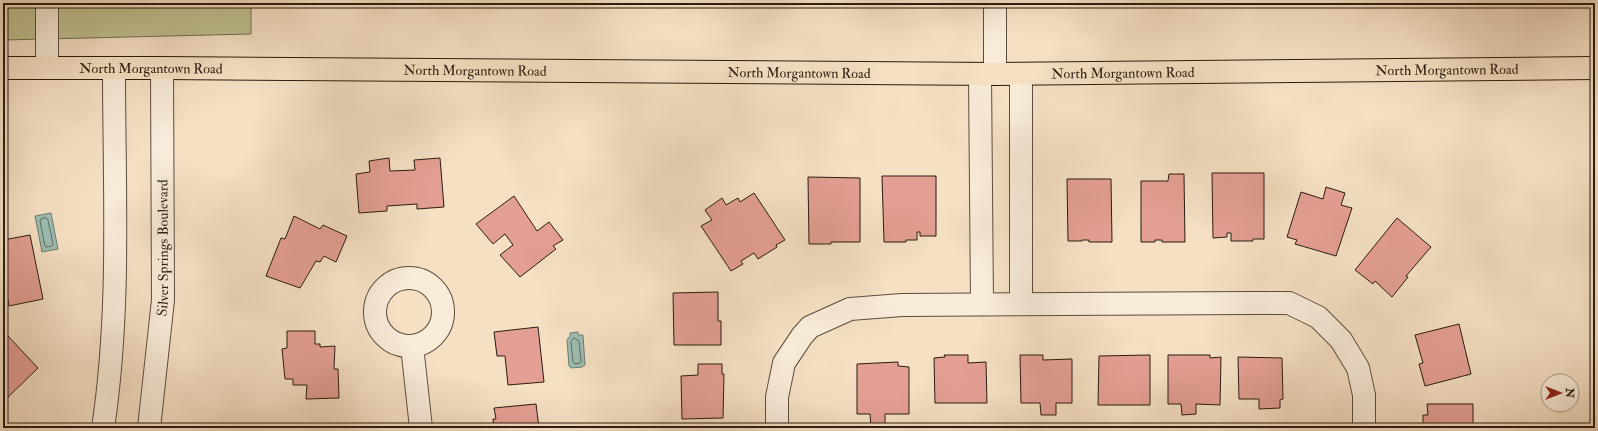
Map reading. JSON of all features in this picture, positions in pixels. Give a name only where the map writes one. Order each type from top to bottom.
[{"type":"main road","name":"North Morgantown Road","points":[[3,68],[988,74],[1595,68]]},
{"type":"street","points":[[47,3],[47,68]]},
{"type":"street","points":[[982,304],[988,74],[995,3]]},
{"type":"street","points":[[103,428],[110,384],[113,345],[115,251],[114,68]]},
{"type":"street","name":"Silver Springs Boulevard","points":[[149,428],[163,300],[162,68]]},
{"type":"street","points":[[1021,74],[1021,304]]},
{"type":"street","points":[[777,428],[777,397],[784,363],[810,326],[850,309],[902,304],[1289,303],[1318,317],[1341,340],[1358,368],[1364,395],[1364,428]]},
{"type":"street","points":[[412,346],[421,428]]},
{"type":"green space","points":[[3,3],[251,3],[251,34],[3,40]]},
{"type":"water","points":[[51,213],[58,249],[42,252],[35,216]]},
{"type":"water","points":[[578,332],[578,335],[583,335],[585,365],[582,367],[571,368],[569,366],[567,340],[570,333]]},
{"type":"building","points":[[389,158],[390,171],[415,170],[414,160],[440,158],[444,207],[417,209],[417,204],[387,206],[387,211],[359,213],[356,174],[370,172],[369,161]]},
{"type":"building","points":[[1212,173],[1264,173],[1264,239],[1253,239],[1253,241],[1231,241],[1231,233],[1227,233],[1227,237],[1213,238]]},
{"type":"building","points":[[1169,174],[1184,174],[1185,242],[1162,242],[1162,240],[1155,240],[1155,242],[1141,242],[1141,181],[1168,181]]},
{"type":"building","points":[[882,176],[936,176],[936,236],[920,236],[920,232],[917,232],[917,240],[906,240],[906,242],[884,242]]},
{"type":"building","points":[[808,177],[860,178],[860,242],[809,244]]},
{"type":"building","points":[[1067,179],[1111,179],[1112,242],[1089,242],[1089,240],[1068,241]]},
{"type":"building","points":[[1326,187],[1345,193],[1341,205],[1352,208],[1336,256],[1295,244],[1297,240],[1287,237],[1301,192],[1323,199]]},
{"type":"building","points":[[754,193],[785,240],[758,259],[754,253],[741,261],[743,264],[731,271],[701,226],[712,220],[705,210],[722,198],[726,205],[738,198],[740,202]]},
{"type":"building","points":[[514,196],[537,231],[549,222],[563,240],[553,246],[556,249],[520,277],[500,255],[513,245],[505,234],[493,244],[476,224]]},
{"type":"building","points":[[294,216],[320,229],[323,225],[347,236],[336,262],[324,256],[320,262],[316,261],[300,288],[266,276],[281,238],[285,239]]},
{"type":"building","points":[[1397,218],[1431,247],[1406,276],[1408,277],[1392,297],[1375,281],[1373,284],[1355,270]]},
{"type":"building","points":[[30,235],[43,299],[9,306],[3,274],[3,240]]},
{"type":"building","points":[[718,292],[718,321],[721,321],[721,345],[674,345],[673,293]]},
{"type":"building","points":[[1459,324],[1471,374],[1425,386],[1419,364],[1423,363],[1415,335]]},
{"type":"building","points":[[538,327],[544,382],[508,385],[505,356],[497,356],[494,332]]},
{"type":"building","points":[[287,331],[315,331],[315,344],[320,344],[320,347],[335,346],[334,369],[338,369],[339,398],[306,399],[307,385],[293,385],[293,379],[285,379],[282,349],[287,348]]},
{"type":"building","points":[[8,336],[38,368],[3,402],[3,341]]},
{"type":"building","points":[[944,355],[968,355],[968,363],[986,362],[987,403],[935,403],[934,358],[945,357]]},
{"type":"building","points":[[1020,355],[1043,355],[1043,360],[1072,359],[1072,403],[1056,403],[1056,415],[1041,415],[1040,403],[1021,403]]},
{"type":"building","points":[[1150,355],[1150,405],[1098,405],[1099,356]]},
{"type":"building","points":[[1168,355],[1210,355],[1210,358],[1221,357],[1220,405],[1196,404],[1196,414],[1182,415],[1181,404],[1168,404]]},
{"type":"building","points":[[1238,357],[1282,358],[1283,399],[1280,400],[1280,408],[1259,409],[1259,399],[1239,399]]},
{"type":"building","points":[[898,362],[898,366],[909,367],[909,414],[885,414],[885,426],[871,427],[870,414],[857,414],[857,364]]},
{"type":"building","points":[[698,364],[722,364],[722,374],[724,374],[723,418],[682,419],[681,376],[698,375]]},
{"type":"building","points":[[536,404],[539,428],[494,428],[493,419],[496,419],[494,408]]},
{"type":"building","points":[[1427,404],[1473,404],[1473,428],[1423,428],[1423,415],[1428,415]]}]
